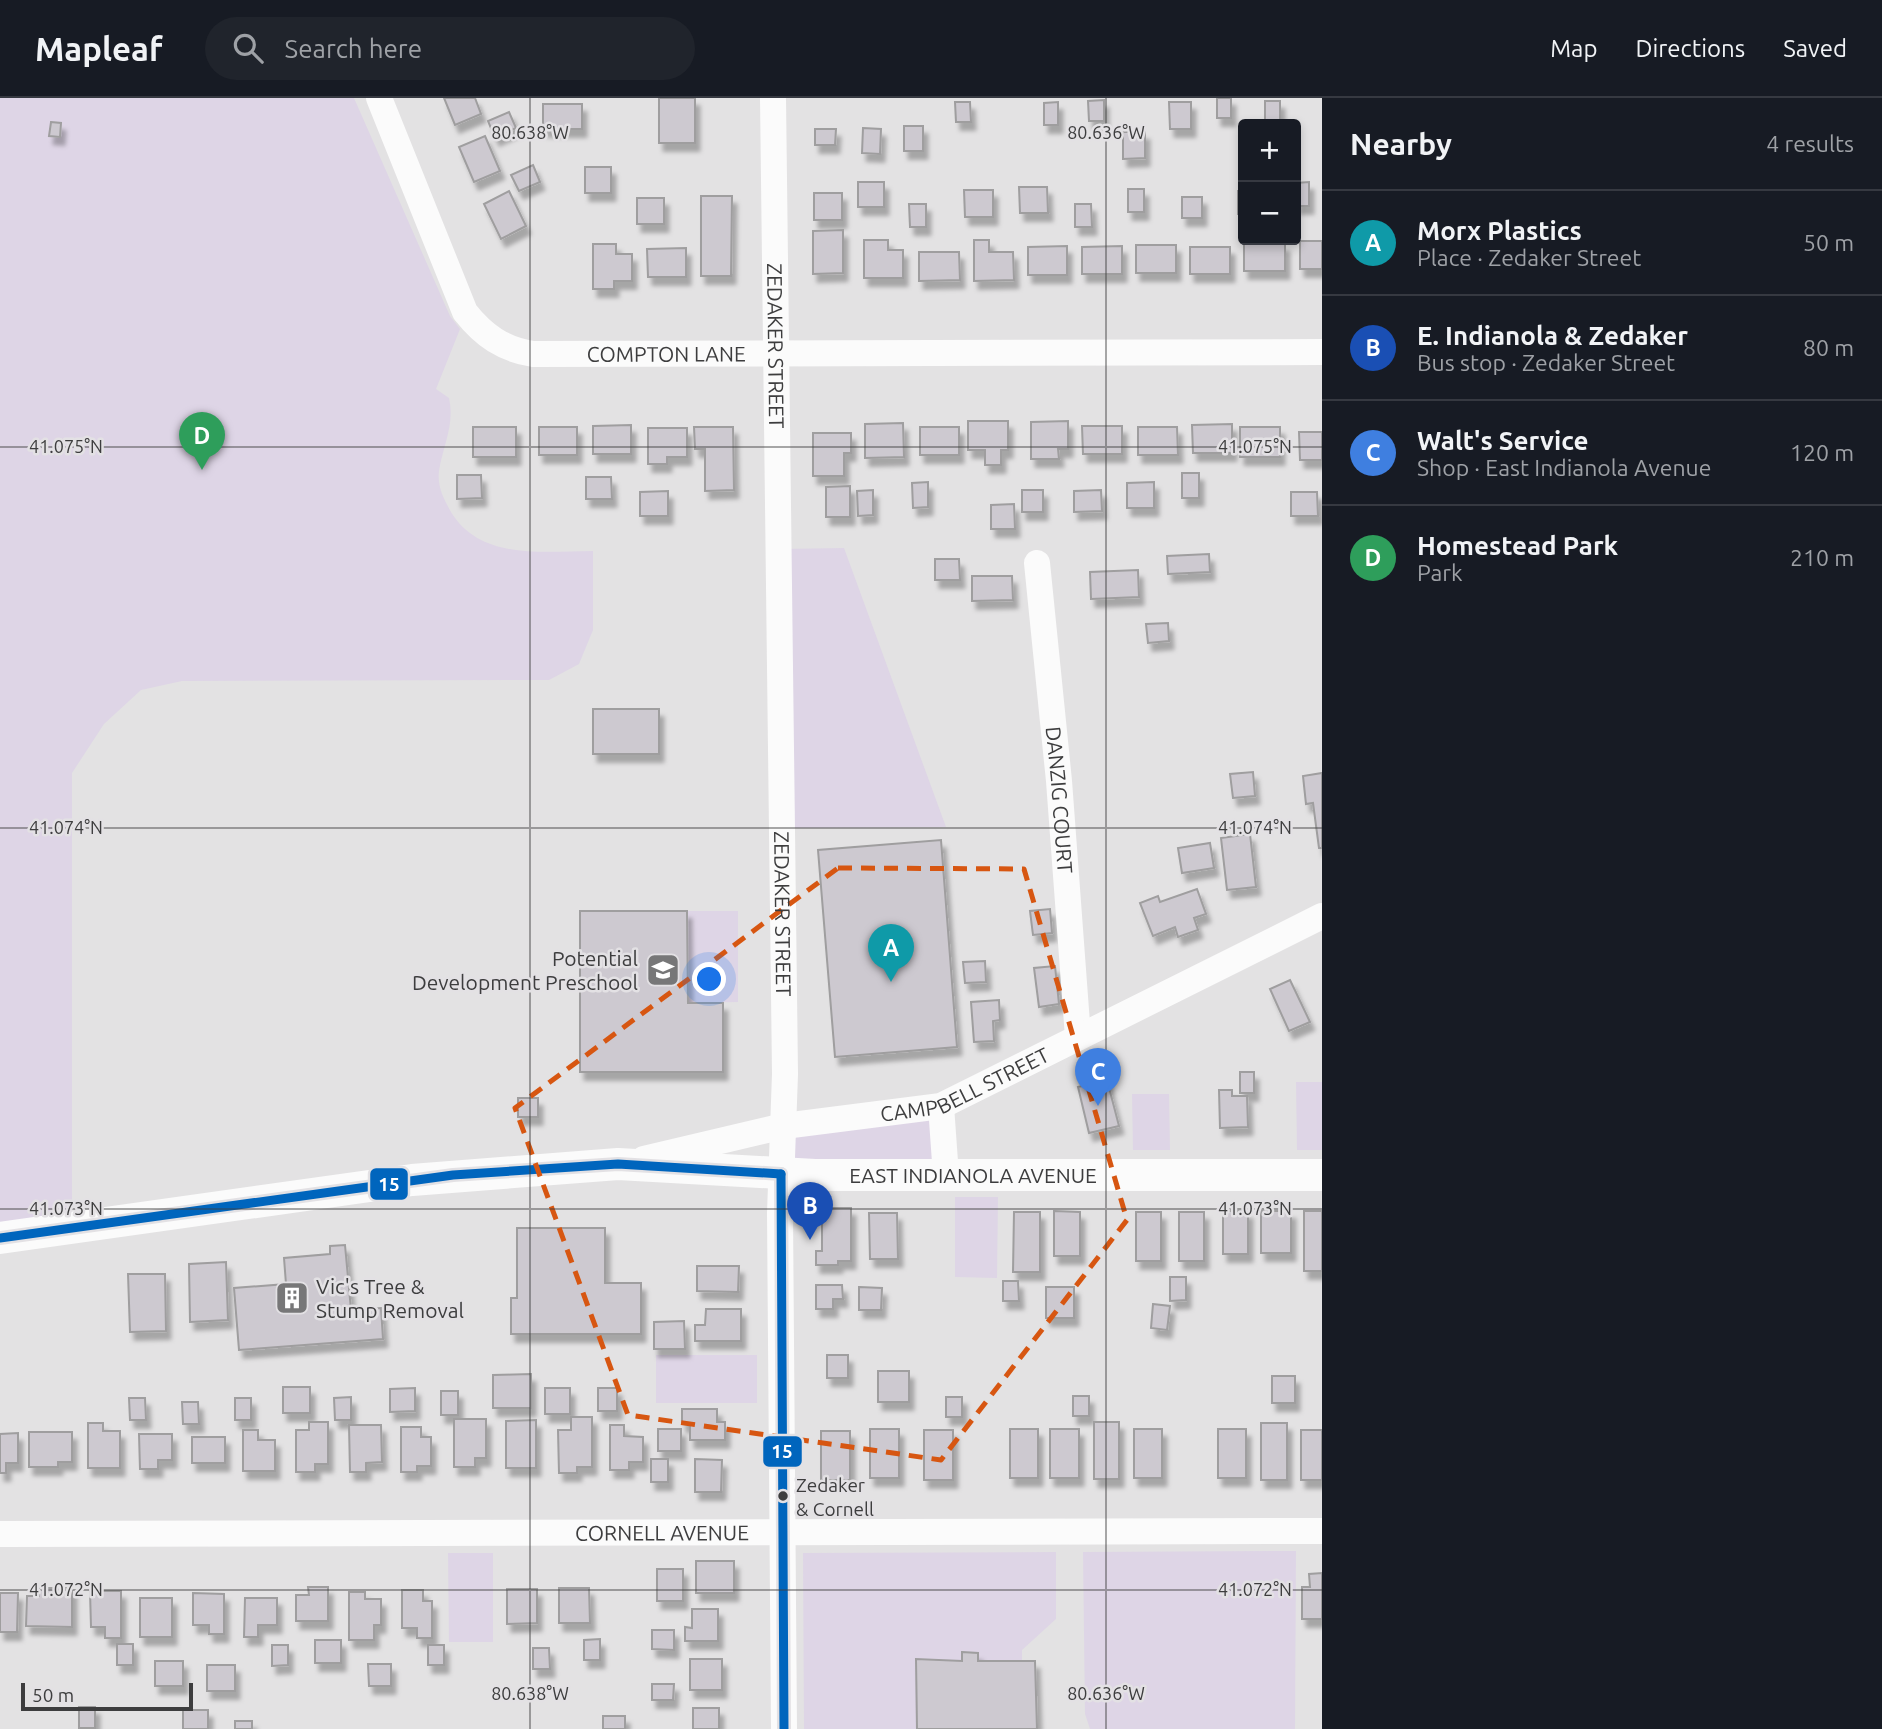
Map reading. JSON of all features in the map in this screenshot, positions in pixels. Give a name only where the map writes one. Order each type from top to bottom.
[{"type":"street","name":"COMPTON LANE","points":[[379,98],[465,312],[480,330],[497,343],[514,351],[533,354],[1322,352]]},
{"type":"street","name":"ZEDAKER STREET","points":[[773,98],[784,1126],[781,1174],[784,1729]]},
{"type":"street","name":"DANZIG COURT","points":[[1037,563],[1059,781],[1078,1037]]},
{"type":"street","name":"CAMPBELL STREET","points":[[618,1164],[784,1126],[941,1105],[1322,916]]},
{"type":"street","points":[[941,1105],[946,1176]]},
{"type":"street","name":"EAST INDIANOLA AVENUE","points":[[0,1238],[412,1180],[618,1164],[781,1174],[1322,1175]]},
{"type":"street","name":"CORNELL AVENUE","points":[[0,1534],[1322,1531]]},
{"type":"highlighted area","points":[[838,868],[1024,869],[1127,1220],[941,1460],[628,1415],[515,1108]]},
{"type":"shaded area","points":[[0,98],[354,98],[450,316],[460,329],[436,389],[449,398],[451,417],[439,471],[444,498],[464,528],[479,539],[496,546],[534,552],[593,551],[593,630],[579,664],[549,680],[182,681],[141,690],[104,724],[72,773],[72,1228],[0,1238]]},
{"type":"shaded area","points":[[844,548],[946,827],[782,828],[779,549]]},
{"type":"shaded area","points":[[687,911],[738,911],[738,1002],[688,1003]]},
{"type":"shaded area","points":[[1296,1082],[1322,1082],[1322,1150],[1297,1150]]},
{"type":"shaded area","points":[[1132,1094],[1169,1094],[1170,1150],[1133,1150]]},
{"type":"shaded area","points":[[941,1106],[946,1176],[815,1175],[782,1155],[784,1133]]},
{"type":"shaded area","points":[[955,1197],[998,1197],[997,1278],[955,1277]]},
{"type":"shaded area","points":[[656,1355],[757,1355],[757,1403],[656,1403]]},
{"type":"shaded area","points":[[1296,1551],[1295,1729],[1090,1729],[1085,1714],[1083,1552]]},
{"type":"shaded area","points":[[1056,1552],[1056,1619],[1022,1650],[1022,1661],[978,1661],[977,1653],[963,1652],[962,1661],[916,1659],[917,1729],[804,1729],[803,1553]]},
{"type":"shaded area","points":[[448,1553],[493,1553],[493,1642],[449,1642]]},
{"type":"building","points":[[444,98],[475,98],[481,114],[455,125]]},
{"type":"building","points":[[659,98],[695,98],[695,143],[659,143]]},
{"type":"building","points":[[1217,98],[1231,98],[1231,118],[1217,118]]},
{"type":"building","points":[[1104,100],[1104,121],[1089,121],[1088,101]]},
{"type":"building","points":[[1265,101],[1280,101],[1280,119],[1265,119]]},
{"type":"building","points":[[955,102],[970,102],[971,122],[956,122]]},
{"type":"building","points":[[1058,102],[1058,125],[1044,125],[1044,103]]},
{"type":"building","points":[[1169,102],[1191,102],[1191,129],[1170,129]]},
{"type":"building","points":[[543,104],[582,104],[582,129],[543,129]]},
{"type":"building","points":[[509,112],[516,128],[495,138],[488,121]]},
{"type":"building","points":[[51,122],[61,123],[60,137],[49,136]]},
{"type":"building","points":[[904,126],[923,126],[923,151],[904,151]]},
{"type":"building","points":[[863,128],[881,129],[880,154],[862,153]]},
{"type":"building","points":[[815,129],[836,129],[835,145],[815,145]]},
{"type":"building","points":[[1123,132],[1145,132],[1145,158],[1123,159]]},
{"type":"building","points":[[485,136],[500,171],[474,182],[459,147]]},
{"type":"building","points":[[533,165],[540,182],[519,191],[511,175]]},
{"type":"building","points":[[585,167],[611,167],[611,193],[585,193]]},
{"type":"building","points":[[858,182],[884,182],[884,207],[858,207]]},
{"type":"building","points":[[1309,182],[1309,206],[1301,206],[1301,183]]},
{"type":"building","points":[[1019,187],[1047,187],[1048,213],[1020,213]]},
{"type":"building","points":[[1128,189],[1144,189],[1144,212],[1128,212]]},
{"type":"building","points":[[964,190],[993,190],[993,217],[965,217]]},
{"type":"building","points":[[509,191],[526,226],[501,239],[484,204]]},
{"type":"building","points":[[814,193],[842,193],[842,220],[814,220]]},
{"type":"building","points":[[701,196],[732,196],[731,276],[701,276]]},
{"type":"building","points":[[1182,197],[1202,197],[1202,218],[1182,218]]},
{"type":"building","points":[[637,198],[664,198],[664,224],[637,224]]},
{"type":"building","points":[[909,204],[926,204],[926,227],[910,227]]},
{"type":"building","points":[[1075,204],[1091,204],[1092,227],[1075,227]]},
{"type":"building","points":[[843,230],[843,273],[813,274],[813,231]]},
{"type":"building","points":[[864,240],[888,240],[888,250],[903,250],[903,278],[864,278]]},
{"type":"building","points":[[974,240],[989,240],[989,252],[1013,252],[1014,280],[974,281]]},
{"type":"building","points":[[1301,241],[1322,241],[1322,269],[1300,269]]},
{"type":"building","points":[[593,244],[616,244],[616,254],[632,254],[632,281],[614,281],[614,289],[593,289]]},
{"type":"building","points":[[1136,245],[1176,245],[1176,273],[1136,273]]},
{"type":"building","points":[[1244,245],[1285,245],[1285,271],[1244,271]]},
{"type":"building","points":[[1067,246],[1067,275],[1028,275],[1028,247]]},
{"type":"building","points":[[1122,246],[1122,274],[1082,274],[1082,247]]},
{"type":"building","points":[[1190,247],[1230,247],[1230,274],[1190,274]]},
{"type":"building","points":[[686,248],[686,277],[648,277],[647,249]]},
{"type":"building","points":[[919,252],[959,252],[960,280],[919,281]]},
{"type":"building","points":[[968,421],[1008,421],[1008,450],[1001,450],[1001,465],[985,465],[985,450],[968,450]]},
{"type":"building","points":[[1068,421],[1068,449],[1058,449],[1059,459],[1031,459],[1031,422]]},
{"type":"building","points":[[903,423],[904,457],[865,458],[865,424]]},
{"type":"building","points":[[1232,424],[1232,453],[1193,453],[1192,425]]},
{"type":"building","points":[[631,425],[631,454],[593,454],[593,426]]},
{"type":"building","points":[[1082,426],[1122,426],[1122,454],[1083,454]]},
{"type":"building","points":[[473,427],[516,427],[516,457],[473,457]]},
{"type":"building","points":[[539,427],[577,427],[577,455],[539,455]]},
{"type":"building","points":[[694,427],[733,427],[734,490],[705,491],[705,449],[695,449]]},
{"type":"building","points":[[920,427],[959,427],[959,455],[920,455]]},
{"type":"building","points":[[1138,427],[1177,427],[1178,455],[1138,455]]},
{"type":"building","points":[[1240,427],[1280,427],[1280,457],[1240,457]]},
{"type":"building","points":[[648,428],[687,428],[687,457],[667,457],[667,464],[648,464]]},
{"type":"building","points":[[1299,432],[1322,432],[1322,460],[1300,460]]},
{"type":"building","points":[[813,433],[851,433],[851,453],[844,453],[844,476],[813,476]]},
{"type":"building","points":[[1182,473],[1199,473],[1199,498],[1182,498]]},
{"type":"building","points":[[457,475],[481,475],[482,498],[457,499]]},
{"type":"building","points":[[586,477],[611,477],[612,499],[586,499]]},
{"type":"building","points":[[928,482],[928,507],[913,508],[912,483]]},
{"type":"building","points":[[1154,482],[1154,508],[1127,508],[1127,483]]},
{"type":"building","points":[[850,486],[850,517],[826,517],[826,487]]},
{"type":"building","points":[[873,490],[873,515],[858,516],[857,491]]},
{"type":"building","points":[[1022,490],[1043,490],[1043,512],[1022,512]]},
{"type":"building","points":[[1101,490],[1102,511],[1074,512],[1074,491]]},
{"type":"building","points":[[668,491],[668,516],[640,516],[640,492]]},
{"type":"building","points":[[1291,492],[1317,492],[1318,516],[1291,516]]},
{"type":"building","points":[[1014,504],[1015,529],[991,529],[991,505]]},
{"type":"building","points":[[1209,554],[1210,572],[1168,574],[1167,556]]},
{"type":"building","points":[[935,559],[959,559],[960,580],[935,580]]},
{"type":"building","points":[[1138,570],[1139,597],[1091,599],[1090,572]]},
{"type":"building","points":[[972,576],[1012,576],[1013,600],[972,601]]},
{"type":"building","points":[[1168,623],[1169,641],[1148,643],[1146,624]]},
{"type":"building","points":[[593,709],[659,709],[659,754],[593,754]]},
{"type":"building","points":[[1253,772],[1255,796],[1233,798],[1230,774]]},
{"type":"building","points":[[1322,773],[1322,848],[1319,848],[1313,803],[1306,804],[1303,776]]},
{"type":"building","points":[[1250,834],[1256,887],[1227,890],[1221,838]]},
{"type":"building","points":[[941,840],[957,1047],[835,1057],[818,850]]},
{"type":"building","points":[[1210,843],[1214,868],[1182,873],[1178,848]]},
{"type":"building","points":[[1197,889],[1206,914],[1194,918],[1198,930],[1178,937],[1175,927],[1153,936],[1140,903],[1158,896],[1160,902]]},
{"type":"building","points":[[1050,909],[1052,933],[1033,935],[1030,911]]},
{"type":"building","points":[[580,911],[687,911],[688,1003],[723,1003],[723,1072],[580,1072]]},
{"type":"building","points":[[985,961],[986,982],[965,983],[963,962]]},
{"type":"building","points":[[1055,966],[1059,1004],[1039,1007],[1034,968]]},
{"type":"building","points":[[1290,980],[1310,1022],[1289,1031],[1270,989]]},
{"type":"building","points":[[999,1000],[1000,1020],[993,1021],[994,1041],[974,1042],[971,1002]]},
{"type":"building","points":[[1240,1072],[1254,1072],[1254,1093],[1240,1093]]},
{"type":"building","points":[[1107,1080],[1119,1126],[1089,1133],[1078,1087]]},
{"type":"building","points":[[1219,1090],[1232,1090],[1232,1096],[1247,1096],[1248,1127],[1220,1128]]},
{"type":"building","points":[[518,1098],[538,1098],[538,1117],[518,1117]]},
{"type":"building","points":[[822,1208],[851,1208],[851,1261],[838,1261],[838,1265],[816,1265],[816,1251],[822,1251]]},
{"type":"building","points":[[1054,1211],[1080,1212],[1080,1256],[1054,1256]]},
{"type":"building","points":[[1223,1211],[1248,1211],[1248,1254],[1223,1254]]},
{"type":"building","points":[[1261,1211],[1291,1211],[1291,1253],[1261,1253]]},
{"type":"building","points":[[1304,1211],[1322,1211],[1322,1271],[1304,1271]]},
{"type":"building","points":[[1014,1212],[1040,1212],[1040,1272],[1013,1272]]},
{"type":"building","points":[[1136,1212],[1161,1212],[1161,1261],[1136,1261]]},
{"type":"building","points":[[1179,1212],[1204,1212],[1204,1261],[1179,1261]]},
{"type":"building","points":[[869,1213],[897,1213],[898,1259],[870,1259]]},
{"type":"building","points":[[517,1228],[605,1228],[605,1283],[641,1283],[641,1334],[511,1334],[511,1298],[517,1298]]},
{"type":"building","name":"Vic's Tree & Stump Removal","points":[[345,1245],[351,1310],[381,1308],[383,1339],[239,1350],[234,1288],[286,1284],[284,1258],[330,1254],[330,1246]]},
{"type":"building","points":[[226,1262],[228,1320],[190,1322],[189,1264]]},
{"type":"building","points":[[697,1266],[739,1266],[738,1292],[697,1291]]},
{"type":"building","points":[[128,1274],[165,1274],[166,1331],[130,1332]]},
{"type":"building","points":[[1170,1277],[1186,1277],[1186,1300],[1170,1301]]},
{"type":"building","points":[[1003,1281],[1018,1281],[1019,1301],[1003,1301]]},
{"type":"building","points":[[816,1285],[842,1285],[843,1299],[833,1299],[833,1309],[816,1309]]},
{"type":"building","points":[[859,1287],[882,1288],[881,1310],[859,1310]]},
{"type":"building","points":[[1046,1287],[1074,1287],[1074,1318],[1046,1318]]},
{"type":"building","points":[[1153,1304],[1170,1306],[1167,1330],[1151,1328]]},
{"type":"building","points":[[706,1309],[741,1309],[741,1341],[695,1341],[695,1325],[705,1325]]},
{"type":"building","points":[[684,1321],[685,1349],[654,1349],[654,1322]]},
{"type":"building","points":[[827,1355],[848,1355],[848,1378],[827,1378]]},
{"type":"building","points":[[878,1371],[909,1371],[909,1402],[878,1402]]},
{"type":"building","points":[[531,1374],[531,1408],[493,1408],[493,1375]]},
{"type":"building","points":[[1272,1376],[1295,1376],[1295,1403],[1272,1403]]},
{"type":"building","points":[[283,1387],[310,1387],[310,1413],[283,1413]]},
{"type":"building","points":[[415,1388],[415,1411],[390,1412],[390,1389]]},
{"type":"building","points":[[545,1388],[570,1388],[570,1414],[545,1414]]},
{"type":"building","points":[[598,1388],[617,1388],[617,1411],[598,1411]]},
{"type":"building","points":[[441,1391],[458,1391],[458,1415],[441,1415]]},
{"type":"building","points":[[1073,1396],[1089,1396],[1089,1416],[1073,1416]]},
{"type":"building","points":[[351,1397],[351,1420],[335,1420],[334,1398]]},
{"type":"building","points":[[946,1397],[962,1397],[962,1417],[946,1417]]},
{"type":"building","points":[[129,1398],[145,1398],[146,1420],[130,1420]]},
{"type":"building","points":[[235,1398],[251,1398],[251,1420],[235,1420]]},
{"type":"building","points":[[182,1402],[198,1402],[199,1424],[183,1424]]},
{"type":"building","points":[[682,1409],[717,1409],[717,1422],[725,1422],[725,1440],[690,1440],[690,1424],[682,1424]]},
{"type":"building","points":[[571,1417],[592,1417],[592,1467],[577,1467],[577,1473],[559,1473],[558,1430],[571,1430]]},
{"type":"building","points":[[454,1419],[486,1419],[486,1458],[475,1458],[475,1467],[454,1467]]},
{"type":"building","points":[[536,1420],[536,1468],[506,1468],[506,1421]]},
{"type":"building","points":[[309,1422],[328,1422],[328,1464],[315,1464],[315,1472],[296,1472],[296,1430],[309,1430]]},
{"type":"building","points":[[1094,1422],[1119,1422],[1119,1479],[1094,1479]]},
{"type":"building","points":[[88,1423],[103,1423],[103,1431],[120,1431],[120,1468],[88,1468]]},
{"type":"building","points":[[1261,1423],[1287,1423],[1287,1480],[1261,1480]]},
{"type":"building","points":[[349,1425],[381,1425],[382,1462],[366,1463],[366,1472],[350,1472]]},
{"type":"building","points":[[610,1425],[624,1425],[624,1436],[643,1437],[643,1462],[629,1462],[629,1470],[610,1470]]},
{"type":"building","points":[[401,1427],[421,1427],[421,1437],[431,1437],[431,1466],[417,1466],[417,1472],[401,1472]]},
{"type":"building","points":[[658,1429],[681,1429],[681,1451],[658,1451]]},
{"type":"building","points":[[870,1429],[899,1429],[899,1478],[870,1478]]},
{"type":"building","points":[[1010,1429],[1038,1429],[1038,1478],[1010,1478]]},
{"type":"building","points":[[1050,1429],[1079,1429],[1079,1478],[1050,1478]]},
{"type":"building","points":[[1134,1429],[1162,1429],[1162,1478],[1134,1478]]},
{"type":"building","points":[[1218,1429],[1246,1429],[1246,1478],[1218,1478]]},
{"type":"building","points":[[243,1430],[258,1430],[258,1440],[275,1440],[275,1471],[243,1471]]},
{"type":"building","points":[[924,1430],[953,1430],[953,1480],[924,1480]]},
{"type":"building","points":[[1301,1430],[1322,1430],[1322,1480],[1301,1480]]},
{"type":"building","points":[[821,1431],[850,1431],[850,1480],[821,1480]]},
{"type":"building","points":[[29,1432],[72,1432],[72,1462],[58,1462],[58,1467],[29,1467]]},
{"type":"building","points":[[18,1433],[18,1463],[6,1463],[6,1473],[0,1473],[0,1434]]},
{"type":"building","points":[[139,1434],[172,1434],[172,1460],[158,1460],[158,1469],[140,1469]]},
{"type":"building","points":[[192,1437],[225,1437],[225,1463],[192,1463]]},
{"type":"building","points":[[651,1459],[668,1459],[668,1482],[651,1482]]},
{"type":"building","points":[[695,1459],[722,1460],[721,1492],[695,1492]]},
{"type":"building","points":[[696,1561],[734,1561],[734,1593],[696,1593]]},
{"type":"building","points":[[657,1569],[683,1569],[683,1601],[657,1601]]},
{"type":"building","points":[[1322,1573],[1322,1619],[1302,1619],[1302,1587],[1310,1587],[1309,1574]]},
{"type":"building","points":[[308,1587],[328,1587],[328,1621],[296,1621],[296,1595],[309,1595]]},
{"type":"building","points":[[39,1588],[72,1588],[72,1627],[26,1626],[27,1596],[39,1596]]},
{"type":"building","points":[[559,1588],[589,1588],[590,1623],[559,1623]]},
{"type":"building","points":[[507,1589],[537,1589],[537,1623],[507,1624]]},
{"type":"building","points":[[402,1590],[423,1590],[423,1601],[432,1601],[432,1638],[417,1638],[417,1628],[402,1628]]},
{"type":"building","points":[[90,1591],[121,1591],[121,1638],[105,1638],[105,1627],[91,1627]]},
{"type":"building","points":[[349,1592],[365,1592],[365,1599],[381,1599],[381,1625],[374,1625],[374,1640],[349,1640]]},
{"type":"building","points":[[0,1593],[18,1593],[17,1632],[0,1632]]},
{"type":"building","points":[[193,1593],[224,1594],[224,1634],[209,1634],[209,1625],[193,1625]]},
{"type":"building","points":[[140,1598],[172,1598],[172,1637],[140,1637]]},
{"type":"building","points":[[245,1598],[277,1598],[277,1625],[258,1625],[258,1637],[244,1637]]},
{"type":"building","points":[[692,1609],[718,1609],[718,1641],[685,1641],[685,1627],[692,1628]]},
{"type":"building","points":[[652,1630],[674,1630],[674,1650],[652,1649]]},
{"type":"building","points":[[600,1639],[600,1660],[584,1660],[584,1640]]},
{"type":"building","points":[[315,1640],[341,1640],[341,1663],[315,1663]]},
{"type":"building","points":[[117,1644],[133,1644],[133,1665],[117,1665]]},
{"type":"building","points":[[272,1645],[288,1645],[288,1665],[272,1666]]},
{"type":"building","points":[[428,1645],[444,1645],[444,1665],[428,1665]]},
{"type":"building","points":[[533,1648],[549,1648],[550,1669],[533,1669]]},
{"type":"building","points":[[962,1652],[978,1653],[978,1661],[1035,1661],[1037,1729],[917,1729],[916,1659],[962,1661]]},
{"type":"building","points":[[690,1659],[722,1659],[722,1690],[690,1690]]},
{"type":"building","points":[[155,1661],[183,1661],[183,1686],[155,1686]]},
{"type":"building","points":[[368,1664],[391,1664],[391,1686],[369,1686]]},
{"type":"building","points":[[207,1665],[235,1665],[235,1691],[207,1691]]},
{"type":"building","points":[[652,1684],[674,1684],[673,1700],[652,1700]]},
{"type":"building","points":[[79,1707],[95,1707],[95,1728],[79,1728]]},
{"type":"building","points":[[693,1708],[719,1708],[719,1729],[693,1729]]},
{"type":"building","points":[[183,1710],[208,1710],[208,1729],[183,1729]]},
{"type":"building","points":[[603,1716],[625,1716],[625,1729],[603,1729]]},
{"type":"building","points":[[235,1721],[252,1721],[252,1729],[235,1729]]},
{"type":"transit line","name":"15","points":[[0,1238],[453,1175],[618,1164],[781,1174]]},
{"type":"transit line","name":"15","points":[[781,1174],[784,1729]]},
{"type":"place","name":"Homestead Park","points":[[202,470]]},
{"type":"place","name":"Potential Development Preschool","points":[[663,970]]},
{"type":"place","name":"Morx Plastics","points":[[891,982]]},
{"type":"place","name":"Walt's Service","points":[[1098,1106]]},
{"type":"place","name":"E. Indianola & Zedaker","points":[[810,1240]]},
{"type":"place","name":"Vic's Tree & Stump Removal","points":[[292,1298]]},
{"type":"place","name":"Zedaker & Cornell","points":[[783,1496]]}]
